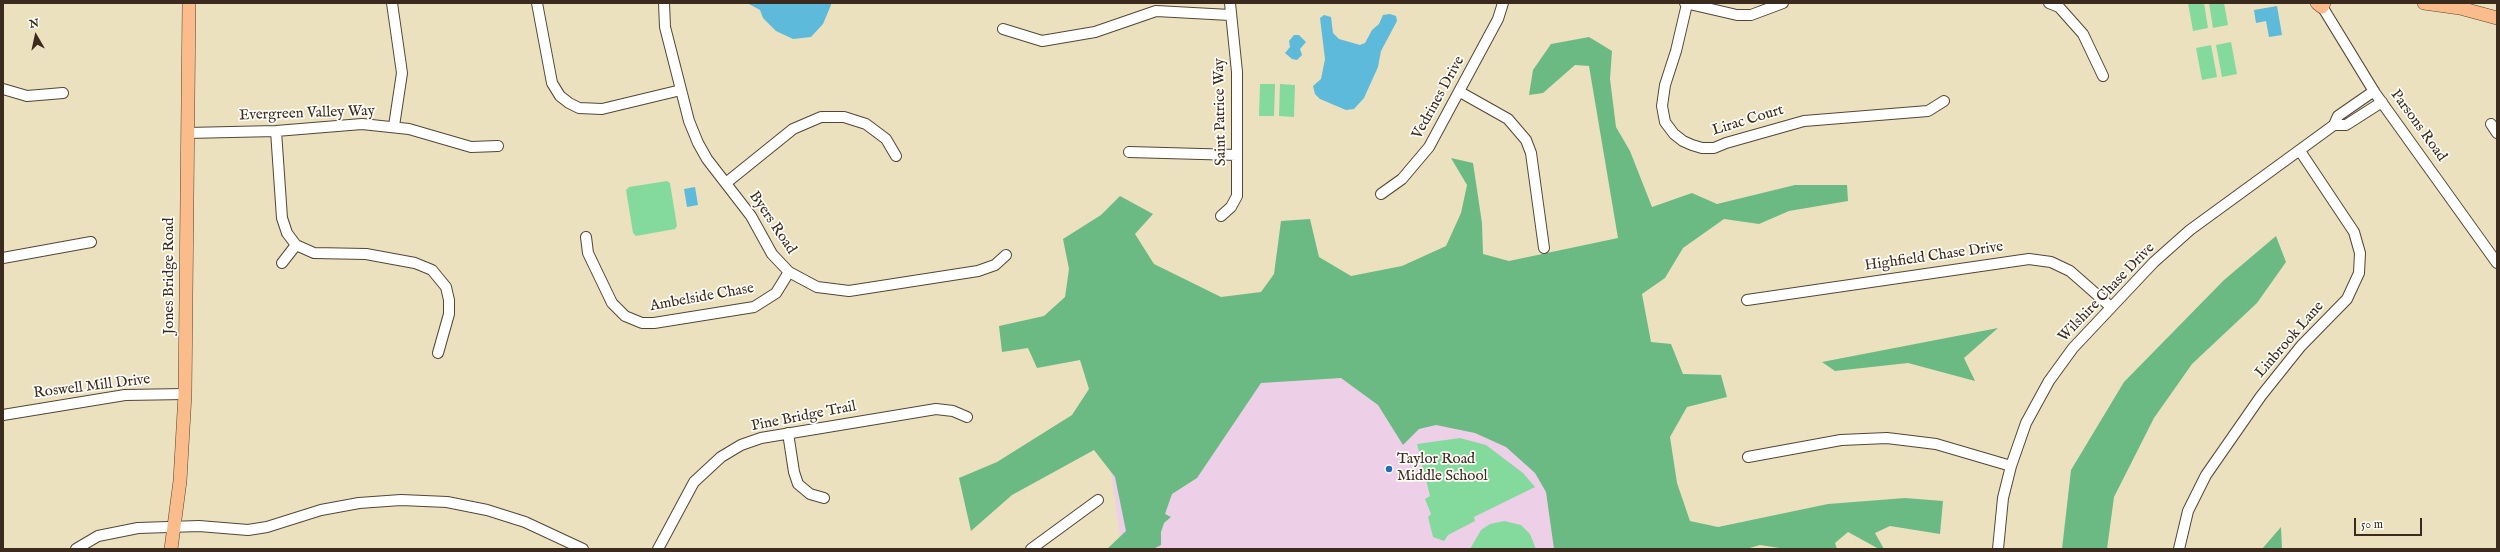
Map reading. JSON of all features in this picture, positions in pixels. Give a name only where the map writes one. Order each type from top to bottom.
[{"type":"main road","name":"Jones Bridge Road","points":[[171,549],[175,526],[185,394],[189,3]]},
{"type":"main road","points":[[2424,3],[2456,6],[2497,18]]},
{"type":"street","points":[[392,3],[402,73],[394,126]]},
{"type":"street","points":[[537,3],[552,83],[560,96],[569,103],[579,108],[602,109],[681,90]]},
{"type":"street","name":"Byers Road","points":[[664,3],[665,27],[689,122],[698,143],[707,159],[751,216],[772,254],[789,272],[817,287],[849,291],[978,271],[995,265],[1006,255]]},
{"type":"street","name":"Saint Patrice Way","points":[[1221,216],[1231,207],[1237,196],[1237,72],[1230,15],[1230,3]]},
{"type":"street","name":"Vedrines Drive","points":[[1381,194],[1402,179],[1422,159],[1460,92],[1498,19],[1503,3]]},
{"type":"street","points":[[1686,3],[1737,15],[1751,15],[1783,3]]},
{"type":"street","name":"Lirac Court","points":[[1686,3],[1676,51],[1665,85],[1662,106],[1665,122],[1674,134],[1687,143],[1702,148],[1714,148],[1726,143],[1804,121],[1928,111],[1944,101]]},
{"type":"street","points":[[2049,3],[2059,7],[2083,34],[2103,76]]},
{"type":"street","name":"Parsons Road","points":[[2321,4],[2374,91],[2497,263]]},
{"type":"street","points":[[1003,29],[1042,41],[1096,32],[1156,11],[1230,15]]},
{"type":"street","points":[[3,89],[27,96],[63,93]]},
{"type":"street","name":"Wilshire Chase Drive","points":[[1998,549],[2003,498],[2011,466],[2026,423],[2049,381],[2073,348],[2154,262],[2190,230],[2300,151],[2334,124],[2338,116],[2374,91]]},
{"type":"street","points":[[1460,92],[1508,119],[1526,140],[1531,153],[1544,248]]},
{"type":"street","name":"Wilshire Chase Drive","points":[[2334,124],[2346,125],[2382,102]]},
{"type":"street","points":[[726,183],[793,128],[821,117],[844,117],[866,124],[886,139],[896,156]]},
{"type":"street","name":"Evergreen Valley Way","points":[[187,133],[276,131],[362,124],[394,126],[471,147],[498,146]]},
{"type":"street","points":[[2491,124],[2497,133]]},
{"type":"street","points":[[276,131],[282,218],[287,233],[296,245],[314,254],[366,254],[415,263],[432,270],[446,288],[449,300],[449,314],[438,353]]},
{"type":"street","name":"Linbrook Lane","points":[[2179,549],[2188,511],[2206,476],[2261,396],[2301,346],[2347,299],[2359,273],[2360,253],[2354,232],[2300,151]]},
{"type":"street","points":[[1129,152],[1237,154]]},
{"type":"street","name":"Ambelside Chase","points":[[586,237],[588,253],[612,303],[625,316],[642,323],[654,323],[754,306],[776,293],[789,272]]},
{"type":"street","points":[[3,258],[91,242]]},
{"type":"street","points":[[282,263],[296,245]]},
{"type":"street","name":"Highfield Chase Drive","points":[[1747,300],[2029,259],[2051,262],[2070,271],[2111,307]]},
{"type":"street","name":"Roswell Mill Drive","points":[[3,415],[125,395],[185,394]]},
{"type":"street","name":"Pine Bridge Trail","points":[[658,549],[685,497],[704,471],[720,457],[741,445],[762,438],[788,433],[936,409],[953,411],[968,418]]},
{"type":"street","points":[[788,433],[794,472],[798,484],[810,494],[824,498]]},
{"type":"street","points":[[1748,457],[1841,440],[1886,438],[1936,444],[2011,466]]},
{"type":"street","points":[[76,549],[98,536],[138,528],[175,526],[248,530],[267,527],[321,510],[359,503],[401,500],[447,502],[487,510],[525,522],[583,549]]},
{"type":"street","points":[[1031,549],[1098,500]]},
{"type":"shaded area","name":"Taylor Road Middle School","points":[[1639,304],[1680,549],[1122,549],[1099,389]]},
{"type":"green space","points":[[2188,3],[2204,3],[2208,28],[2193,31]]},
{"type":"green space","points":[[2209,3],[2224,3],[2228,25],[2213,28]]},
{"type":"green space","points":[[1589,37],[1612,51],[1610,79],[1616,127],[1630,151],[1652,207],[1692,193],[1717,204],[1795,185],[1847,185],[1848,201],[1789,211],[1759,224],[1724,219],[1683,248],[1665,278],[1642,294],[1651,342],[1671,344],[1683,374],[1721,375],[1727,397],[1687,407],[1670,437],[1677,483],[1690,521],[1718,527],[1828,504],[1905,498],[1943,501],[1940,534],[1890,526],[1875,533],[1884,549],[1879,549],[1848,532],[1835,543],[1837,549],[1786,549],[1760,545],[1746,549],[1554,549],[1546,492],[1535,473],[1506,447],[1475,433],[1436,425],[1419,429],[1403,445],[1378,405],[1341,378],[1261,383],[1197,478],[1172,494],[1165,514],[1171,517],[1164,523],[1161,532],[1161,545],[1153,549],[1107,549],[1126,531],[1115,477],[1094,450],[1012,495],[971,531],[959,478],[997,462],[1072,415],[1089,389],[1080,360],[1037,368],[1028,348],[1002,352],[999,326],[1044,316],[1065,297],[1069,269],[1063,239],[1101,215],[1120,196],[1153,214],[1135,234],[1154,264],[1221,297],[1261,292],[1274,274],[1281,221],[1310,219],[1319,257],[1351,276],[1402,266],[1446,246],[1461,213],[1467,185],[1451,158],[1473,163],[1482,223],[1483,254],[1509,261],[1618,238],[1589,66],[1575,65],[1543,93],[1529,95],[1533,70],[1551,44]]},
{"type":"green space","points":[[2231,42],[2237,74],[2222,77],[2216,45]]},
{"type":"green space","points":[[2211,45],[2217,77],[2202,80],[2196,48]]},
{"type":"green space","points":[[1260,84],[1275,84],[1274,116],[1259,116]]},
{"type":"green space","points":[[1280,84],[1295,85],[1294,117],[1279,116]]},
{"type":"green space","points":[[667,181],[670,183],[677,226],[675,229],[636,236],[633,233],[626,190],[629,187]]},
{"type":"green space","points":[[2276,236],[2286,262],[2257,303],[2192,364],[2154,418],[2114,497],[2107,549],[2062,549],[2071,470],[2124,382],[2224,280]]},
{"type":"green space","points":[[1998,328],[1964,358],[1975,381],[1908,363],[1835,371],[1822,362]]},
{"type":"green space","points":[[1460,438],[1486,445],[1523,473],[1535,487],[1474,517],[1475,521],[1448,535],[1444,541],[1433,537],[1428,517],[1431,514],[1425,499],[1430,496],[1417,444]]},
{"type":"green space","points":[[1504,521],[1521,525],[1530,534],[1536,549],[1470,549],[1481,530],[1490,524]]},
{"type":"green space","points":[[2281,527],[2282,549],[2262,549]]},
{"type":"water","points":[[747,3],[831,3],[831,5],[823,24],[811,37],[793,39],[776,31],[763,18],[760,10]]},
{"type":"water","points":[[2277,6],[2282,35],[2269,37],[2266,21],[2256,23],[2254,10]]},
{"type":"water","points":[[1390,14],[1396,16],[1397,21],[1381,51],[1378,67],[1364,98],[1354,109],[1346,110],[1320,99],[1315,94],[1313,86],[1321,79],[1325,59],[1320,18],[1324,15],[1331,17],[1333,33],[1339,39],[1360,45],[1365,43],[1372,30],[1379,24],[1383,15]]},
{"type":"water","points":[[1294,35],[1299,35],[1306,42],[1300,49],[1302,55],[1297,60],[1292,59],[1285,53],[1290,47],[1289,41]]},
{"type":"water","points":[[695,187],[698,205],[687,207],[684,189]]},
{"type":"place","name":"Taylor Road Middle School","points":[[1389,469]]}]
